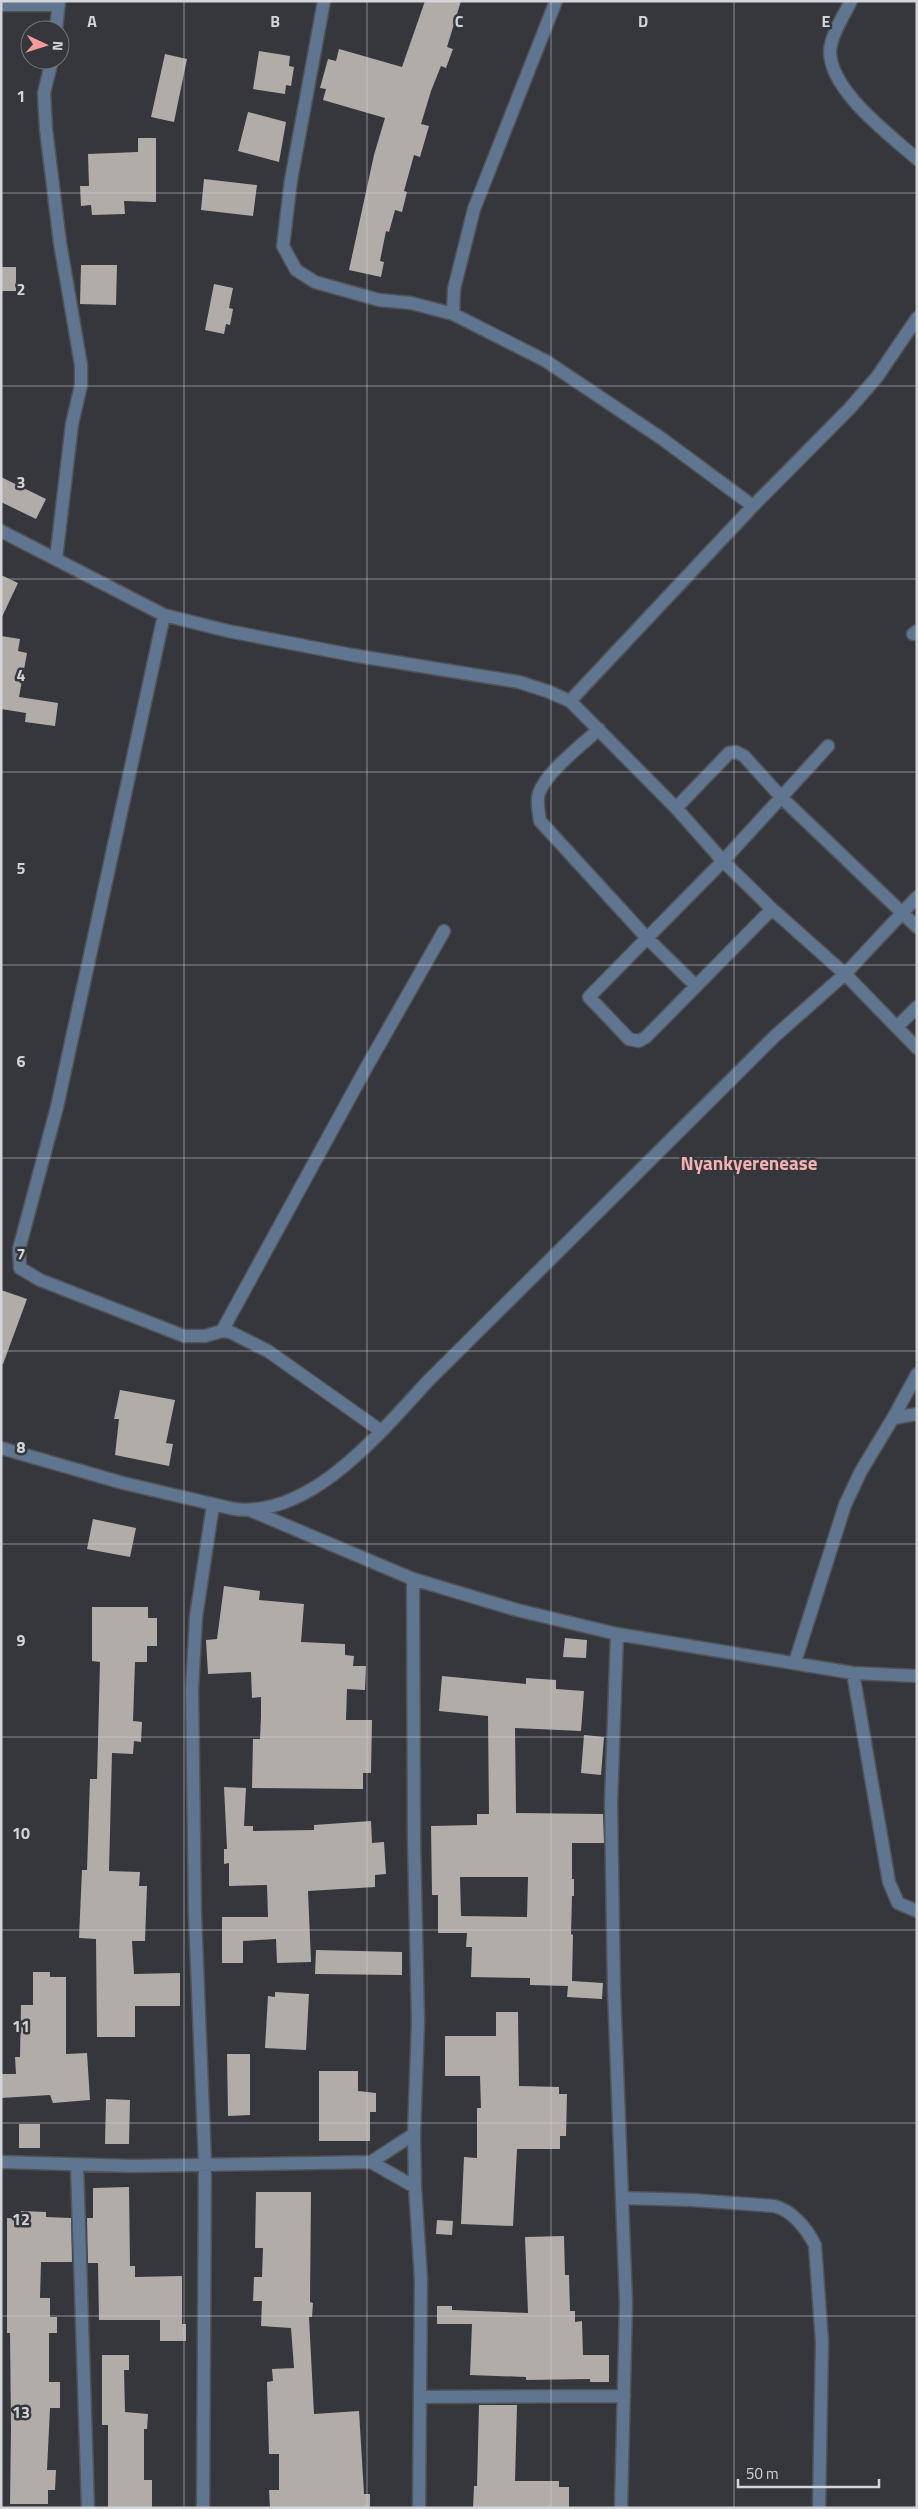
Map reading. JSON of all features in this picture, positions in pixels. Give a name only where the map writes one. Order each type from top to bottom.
[{"type":"street","points":[[324,1],[291,180],[283,246],[296,270],[315,282],[379,300],[411,304],[453,314],[546,361],[660,438],[752,506]]},
{"type":"street","points":[[453,314],[454,289],[474,209],[556,1]]},
{"type":"street","points":[[851,1],[840,22],[830,50],[835,75],[858,105],[917,159]]},
{"type":"street","points":[[1,5],[59,3],[57,20]]},
{"type":"street","points":[[50,70],[43,104],[60,243],[81,365],[81,385],[72,424],[56,559]]},
{"type":"street","points":[[570,701],[752,506],[850,408],[877,377],[917,318]]},
{"type":"street","points":[[1,531],[164,615],[228,631],[352,656],[519,682],[548,691],[570,701],[676,808],[723,861],[772,909],[845,974],[917,1048]]},
{"type":"street","points":[[164,615],[57,1107],[19,1249],[20,1268],[40,1280],[184,1336],[205,1336],[222,1331],[230,1332],[268,1351],[382,1431]]},
{"type":"street","points":[[599,730],[547,779],[539,793],[540,821],[647,938],[696,986]]},
{"type":"street","points":[[772,909],[646,1037],[639,1041],[629,1039],[589,997],[723,861],[828,746]]},
{"type":"street","points":[[676,808],[729,753],[736,752],[744,756],[782,798],[917,927]]},
{"type":"street","points":[[252,1511],[272,1506],[308,1492],[349,1462],[775,1036],[845,974],[917,897]]},
{"type":"street","points":[[222,1331],[366,1068],[444,931]]},
{"type":"street","points":[[897,1027],[917,1007]]},
{"type":"street","points":[[795,1662],[846,1505],[861,1471],[917,1374]]},
{"type":"street","points":[[893,1418],[917,1414]]},
{"type":"street","points":[[1,1448],[213,1505],[252,1511],[413,1579],[517,1610],[617,1634],[853,1673],[917,1676]]},
{"type":"street","points":[[204,2508],[205,2164],[195,1915],[192,1689],[196,1617],[213,1505]]},
{"type":"street","points":[[413,1579],[414,1831],[418,2021],[414,2134],[415,2187],[421,2280],[419,2508]]},
{"type":"street","points":[[617,1634],[611,1803],[614,1990],[626,2303],[621,2508]]},
{"type":"street","points":[[853,1673],[889,1882],[898,1903],[917,1911]]},
{"type":"street","points":[[371,2162],[414,2134]]},
{"type":"street","points":[[1,2162],[77,2166],[371,2162],[415,2187]]},
{"type":"street","points":[[77,2166],[88,2508]]},
{"type":"street","points":[[622,2198],[692,2200],[774,2206],[781,2208],[794,2217],[811,2237],[815,2245],[822,2342],[818,2508]]},
{"type":"street","points":[[421,2397],[624,2396]]},
{"type":"building","points":[[425,1],[461,1],[447,47],[453,49],[446,68],[441,66],[431,91],[421,124],[429,126],[420,157],[414,155],[404,191],[407,192],[402,212],[395,210],[389,232],[386,231],[380,261],[384,262],[381,277],[349,270],[374,155],[385,118],[323,100],[326,89],[320,88],[328,59],[336,61],[339,49],[402,67]]},
{"type":"building","points":[[259,51],[290,56],[289,66],[294,67],[291,86],[286,85],[285,94],[253,89]]},
{"type":"building","points":[[165,54],[187,59],[174,122],[151,117]]},
{"type":"building","points":[[248,112],[286,122],[279,162],[238,151]]},
{"type":"building","points":[[138,138],[156,138],[156,202],[124,201],[125,214],[92,215],[91,205],[81,206],[80,186],[89,186],[88,154],[138,152]]},
{"type":"building","points":[[204,179],[257,185],[253,216],[201,210]]},
{"type":"building","points":[[81,265],[117,265],[116,305],[80,304]]},
{"type":"building","points":[[1,267],[16,267],[16,291],[1,291]]},
{"type":"building","points":[[214,284],[233,288],[229,308],[233,309],[230,325],[226,324],[224,334],[205,330]]},
{"type":"building","points":[[1,477],[46,499],[36,519],[1,502]]},
{"type":"building","points":[[1,575],[18,583],[1,619]]},
{"type":"building","points":[[1,636],[20,639],[18,651],[27,653],[19,697],[58,703],[55,726],[25,722],[26,713],[1,709]]},
{"type":"building","points":[[1,1290],[27,1299],[3,1364],[1,1364]]},
{"type":"building","points":[[120,1390],[175,1400],[166,1443],[173,1444],[169,1466],[115,1455],[119,1419],[114,1419]]},
{"type":"building","points":[[93,1519],[136,1528],[130,1557],[87,1549]]},
{"type":"building","points":[[224,1586],[260,1591],[259,1600],[304,1604],[301,1642],[345,1644],[345,1655],[354,1656],[353,1666],[366,1666],[365,1690],[347,1689],[346,1720],[372,1720],[371,1773],[363,1773],[363,1789],[252,1788],[253,1739],[260,1739],[261,1697],[252,1698],[251,1672],[208,1674],[206,1640],[217,1639]]},
{"type":"building","points":[[92,1607],[148,1607],[148,1618],[157,1618],[157,1646],[147,1646],[147,1662],[135,1662],[133,1721],[142,1722],[141,1742],[134,1741],[133,1754],[112,1753],[109,1871],[140,1872],[139,1886],[147,1886],[145,1941],[132,1941],[134,1974],[180,1973],[180,2006],[135,2006],[135,2037],[97,2037],[96,1939],[79,1938],[82,1870],[87,1870],[90,1779],[97,1779],[100,1662],[92,1661]]},
{"type":"building","points":[[565,1638],[587,1640],[586,1658],[563,1657]]},
{"type":"building","points":[[442,1676],[526,1684],[526,1678],[556,1680],[556,1689],[584,1691],[581,1731],[515,1728],[516,1813],[603,1814],[604,1843],[572,1843],[574,1896],[572,1896],[571,1934],[573,1935],[572,1981],[603,1983],[602,1999],[567,1997],[568,1986],[530,1985],[530,1978],[471,1977],[472,1947],[466,1947],[467,1933],[438,1933],[438,1895],[432,1895],[431,1826],[477,1825],[477,1814],[489,1814],[488,1716],[439,1711]],"holes":[[[460,1877],[528,1877],[527,1917],[461,1916]]]},
{"type":"building","points":[[584,1735],[604,1737],[601,1775],[581,1773]]},
{"type":"building","points":[[224,1787],[246,1788],[244,1826],[253,1826],[253,1831],[314,1830],[314,1825],[371,1821],[372,1843],[384,1842],[386,1874],[375,1875],[375,1887],[308,1891],[311,1962],[277,1963],[276,1939],[243,1941],[243,1963],[222,1963],[222,1917],[268,1917],[267,1885],[229,1886],[229,1863],[224,1864],[224,1849],[227,1849]]},
{"type":"building","points":[[316,1950],[402,1952],[402,1975],[315,1974]]},
{"type":"building","points":[[33,1972],[50,1972],[50,1977],[66,1977],[66,2054],[87,2053],[90,2100],[53,2103],[50,2095],[1,2098],[1,2074],[16,2074],[15,2057],[20,2057],[21,2005],[33,2005]]},
{"type":"building","points":[[275,1992],[309,1994],[306,2050],[265,2048],[268,1996],[275,1997]]},
{"type":"building","points":[[496,2012],[518,2012],[519,2086],[559,2087],[559,2094],[567,2094],[566,2136],[560,2136],[560,2149],[517,2149],[513,2226],[461,2224],[464,2157],[477,2158],[477,2108],[481,2108],[480,2076],[445,2076],[445,2036],[496,2036]]},
{"type":"building","points":[[227,2054],[250,2054],[250,2115],[228,2116]]},
{"type":"building","points":[[319,2071],[358,2071],[358,2091],[376,2093],[376,2112],[370,2112],[370,2141],[319,2141]]},
{"type":"building","points":[[106,2099],[130,2100],[129,2144],[105,2144]]},
{"type":"building","points":[[19,2124],[40,2124],[40,2148],[19,2148]]},
{"type":"building","points":[[129,2187],[130,2266],[135,2266],[135,2277],[182,2276],[182,2324],[186,2324],[186,2341],[160,2341],[160,2320],[99,2320],[98,2263],[88,2263],[87,2218],[93,2218],[93,2188]]},
{"type":"building","points":[[256,2192],[311,2192],[310,2302],[313,2303],[312,2317],[309,2317],[314,2414],[359,2411],[364,2494],[370,2494],[370,2508],[270,2508],[269,2490],[279,2490],[279,2454],[269,2454],[267,2382],[273,2381],[272,2369],[294,2368],[291,2328],[261,2326],[262,2301],[253,2301],[254,2277],[262,2277],[263,2248],[255,2248]]},
{"type":"building","points":[[21,2211],[46,2212],[46,2217],[71,2218],[72,2262],[41,2262],[40,2298],[50,2298],[50,2317],[57,2317],[57,2333],[49,2333],[49,2382],[60,2382],[60,2408],[50,2408],[47,2470],[56,2470],[55,2490],[48,2490],[48,2504],[10,2504],[11,2428],[10,2333],[7,2333],[7,2218],[21,2219]]},
{"type":"building","points":[[437,2220],[453,2221],[452,2235],[436,2234]]},
{"type":"building","points":[[564,2236],[565,2275],[569,2275],[570,2311],[575,2311],[575,2322],[582,2321],[583,2355],[609,2355],[609,2382],[590,2382],[590,2379],[526,2380],[526,2377],[470,2375],[472,2324],[437,2324],[437,2306],[452,2306],[452,2310],[528,2313],[525,2237]]},
{"type":"building","points":[[102,2355],[129,2355],[129,2370],[124,2370],[125,2412],[148,2414],[147,2429],[144,2429],[144,2480],[152,2480],[152,2508],[108,2508],[108,2425],[102,2425]]},
{"type":"building","points":[[479,2405],[517,2405],[515,2481],[559,2481],[559,2487],[569,2487],[569,2508],[473,2508],[474,2486],[477,2486]]},
{"type":"district","name":"Nyankyerenease","points":[[749,1163]]}]
